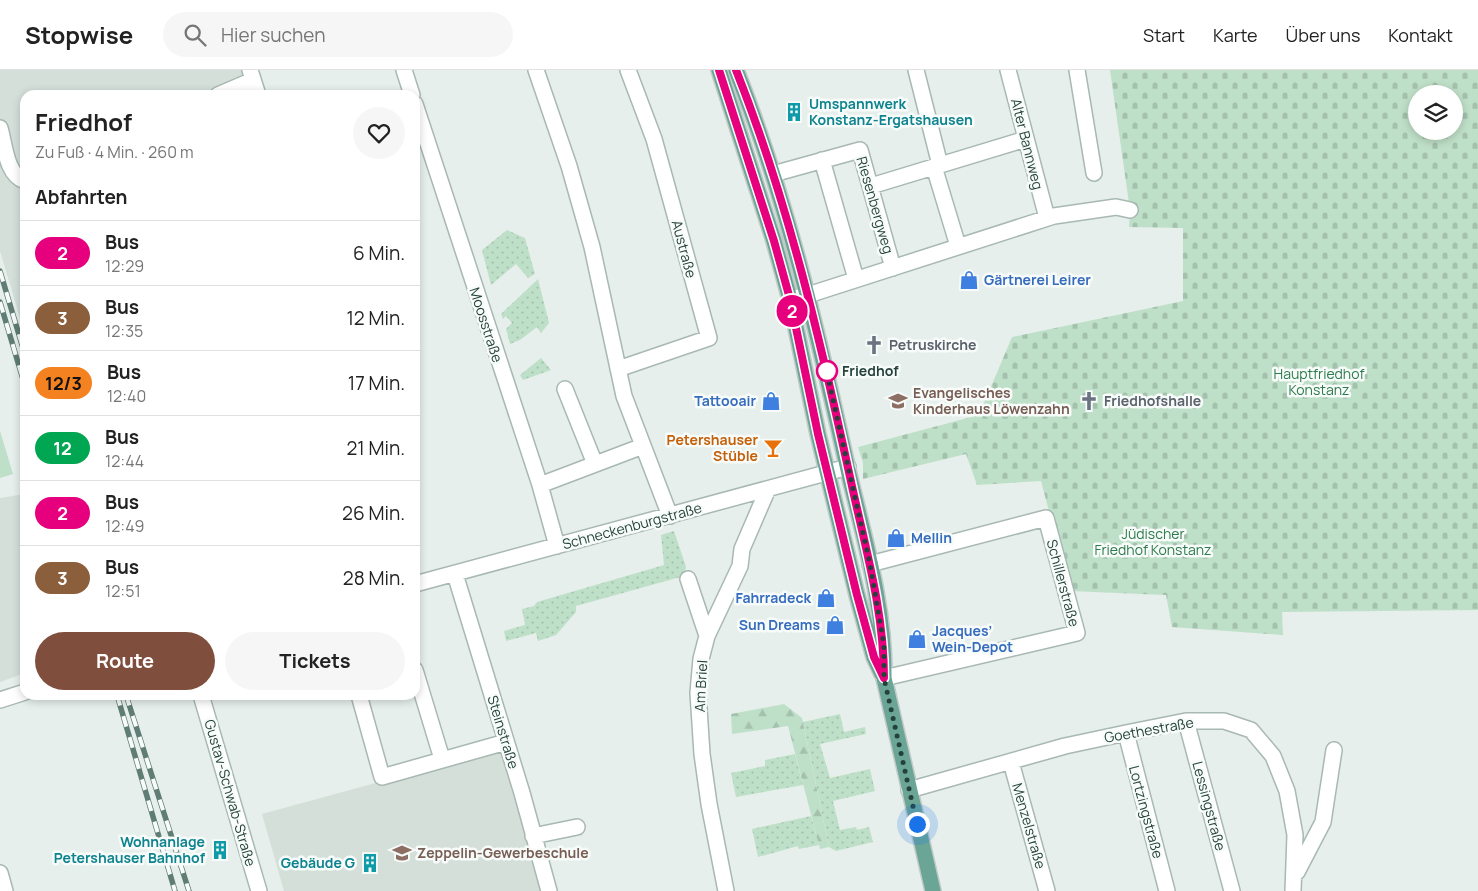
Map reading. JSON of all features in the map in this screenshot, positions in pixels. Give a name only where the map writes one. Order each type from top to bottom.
[{"type":"main road","points":[[719,70],[754,173],[790,299],[828,473],[874,657],[884,678]]},
{"type":"main road","points":[[736,70],[773,174],[808,295],[870,564],[884,645],[884,678],[933,891]]},
{"type":"street","points":[[404,70],[410,90]]},
{"type":"street","points":[[536,70],[568,166],[592,247],[624,396],[670,516]]},
{"type":"street","name":"Austraße","points":[[618,369],[709,338],[654,139],[628,70]]},
{"type":"street","points":[[916,70],[940,165]]},
{"type":"street","name":"Alter Bannweg","points":[[1008,70],[1047,218]]},
{"type":"street","points":[[1077,70],[1094,173]]},
{"type":"street","points":[[226,90],[252,75],[256,90]]},
{"type":"street","name":"Moosstraße","points":[[420,119],[540,485],[557,546]]},
{"type":"street","points":[[0,128],[11,168],[17,178],[20,179]]},
{"type":"street","points":[[871,186],[1026,139]]},
{"type":"street","name":"Riesenbergweg","points":[[773,174],[860,150],[893,268]]},
{"type":"street","points":[[822,160],[856,280]]},
{"type":"street","points":[[940,165],[935,170],[958,246]]},
{"type":"street","name":"Riesenbergweg","points":[[790,299],[856,280],[1047,218],[1116,208],[1130,210]]},
{"type":"street","points":[[565,389],[595,464]]},
{"type":"street","points":[[540,485],[643,446]]},
{"type":"street","name":"Schneckenburgstraße","points":[[420,580],[455,574],[767,491],[848,467]]},
{"type":"street","name":"Am Briel","points":[[726,891],[709,804],[702,754],[698,692],[701,659],[707,636],[740,566],[742,549],[767,491]]},
{"type":"street","name":"Schillerstraße","points":[[870,564],[1046,518],[1077,633],[884,678]]},
{"type":"street","name":"Steinstraße","points":[[455,574],[549,891]]},
{"type":"street","points":[[688,578],[707,636]]},
{"type":"street","points":[[420,686],[442,759]]},
{"type":"street","points":[[0,700],[20,694]]},
{"type":"street","name":"Gustav-Schwab-Straße","points":[[202,700],[259,891]]},
{"type":"street","points":[[360,700],[382,777],[506,742]]},
{"type":"street","name":"Goethestraße","points":[[909,790],[1126,733],[1186,721],[1224,720],[1251,730],[1273,756],[1287,791],[1295,835],[1293,891]]},
{"type":"street","name":"Lessingstraße","points":[[1186,721],[1232,891]]},
{"type":"street","name":"Lortzingstraße","points":[[1126,733],[1167,891]]},
{"type":"street","points":[[1295,876],[1323,822],[1334,750]]},
{"type":"street","name":"Menzelstraße","points":[[1011,762],[1047,891]]},
{"type":"street","points":[[533,836],[577,827]]},
{"type":"street","points":[[0,873],[5,891]]},
{"type":"shaded area","points":[[0,70],[243,70],[249,90],[20,90],[20,318],[0,251]]},
{"type":"shaded area","points":[[20,495],[20,675],[0,682],[0,498]]},
{"type":"shaded area","name":"Zeppelin-Gewerbeschule","points":[[500,749],[543,891],[284,891],[262,814]]},
{"type":"green space","name":"Hauptfriedhof Konstanz","points":[[1110,70],[1478,70],[1478,610],[1282,612],[1283,635],[1172,627],[1166,595],[1070,591],[1041,481],[977,485],[966,454],[863,479],[863,463],[858,447],[979,415],[1012,337],[1183,301],[1183,228],[1129,227],[1130,210]]},
{"type":"green space","points":[[507,230],[525,238],[535,274],[528,278],[516,264],[491,285],[482,250]]},
{"type":"green space","points":[[538,279],[549,323],[541,333],[537,327],[520,340],[510,344],[506,329],[512,323],[506,316],[503,319],[501,314]]},
{"type":"green space","points":[[541,358],[551,370],[523,380],[520,375]]},
{"type":"green space","points":[[0,431],[13,474],[0,478]]},
{"type":"green space","points":[[674,531],[686,567],[684,576],[576,606],[576,612],[556,635],[538,641],[536,633],[506,641],[504,631],[525,625],[522,609],[534,606],[537,602],[664,565],[661,535]]},
{"type":"green space","points":[[784,704],[802,718],[829,847],[820,849],[788,726],[732,734],[731,714]]},
{"type":"green space","points":[[840,714],[844,732],[865,727],[866,734],[820,744],[830,778],[870,769],[875,791],[833,801],[840,830],[856,827],[857,830],[869,827],[873,842],[836,851],[829,847],[803,722]]},
{"type":"green space","points":[[795,754],[803,785],[736,797],[731,773],[765,766],[765,760]]},
{"type":"green space","points":[[811,816],[819,845],[799,849],[798,846],[758,857],[752,829]]},
{"type":"railway","points":[[0,271],[20,338]]},
{"type":"railway","points":[[0,302],[20,369]]},
{"type":"railway","points":[[118,700],[175,891]]},
{"type":"railway","points":[[128,700],[189,891]]},
{"type":"bus line","name":"2","points":[[719,70],[754,173],[790,299],[818,434],[857,595],[874,657],[884,678],[884,645],[877,600],[825,364],[808,295],[773,174],[758,127],[736,70]]},
{"type":"place","name":"Umspannwerk Konstanz-Ergatshausen","points":[[794,112]]},
{"type":"place","name":"Gärtnerei Leirer","points":[[969,280]]},
{"type":"place","name":"Petruskirche","points":[[874,345]]},
{"type":"place","name":"Friedhof","points":[[827,371]]},
{"type":"place","name":"Tattooair","points":[[771,401]]},
{"type":"place","name":"Evangelisches Kinderhaus Löwenzahn","points":[[898,401]]},
{"type":"place","name":"Friedhofshalle","points":[[1089,401]]},
{"type":"place","name":"Petershauser Stüble","points":[[773,448]]},
{"type":"place","name":"Mellin","points":[[896,538]]},
{"type":"place","name":"Fahrradeck","points":[[826,598]]},
{"type":"place","name":"Sun Dreams","points":[[835,625]]},
{"type":"place","name":"Jacques’ Wein-Depot","points":[[917,639]]},
{"type":"place","name":"Wohnanlage Petershauser Bahnhof","points":[[220,850]]},
{"type":"place","name":"Zeppelin-Gewerbeschule","points":[[402,853]]},
{"type":"place","name":"Gebäude G","points":[[370,863]]},
{"type":"route","points":[[827,371],[825,364],[870,564],[884,645],[884,678],[917,824]]},
{"type":"park label","name":"Jüdischer Friedhof Konstanz","points":[[1153,542]]}]
